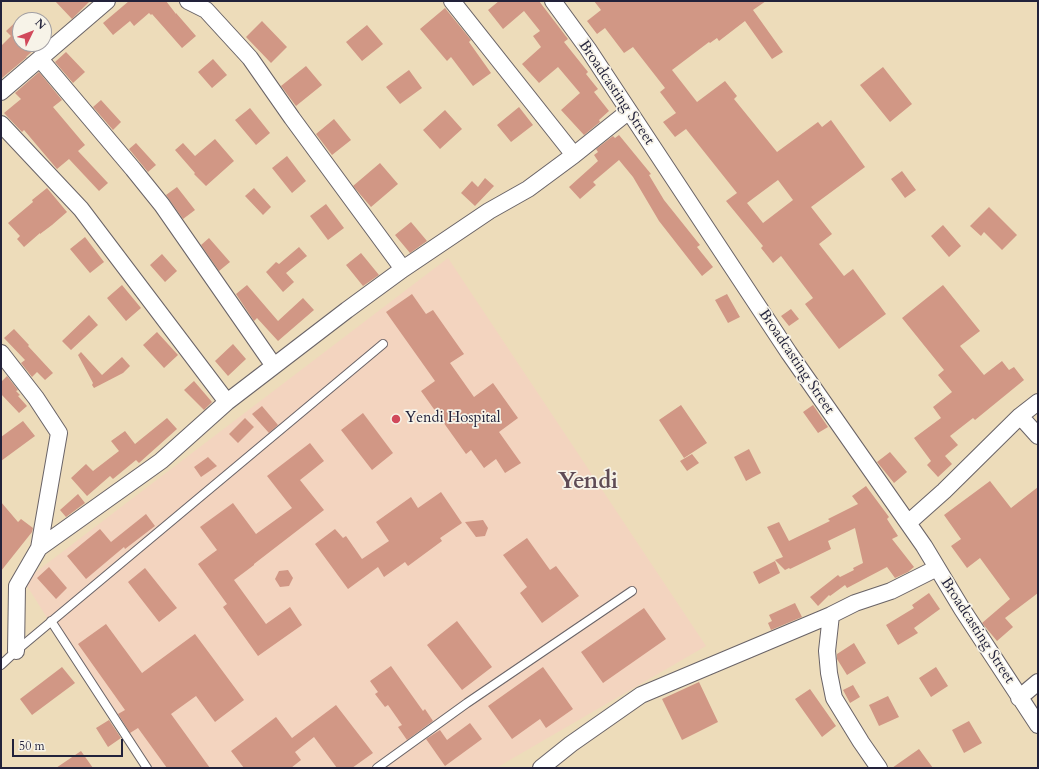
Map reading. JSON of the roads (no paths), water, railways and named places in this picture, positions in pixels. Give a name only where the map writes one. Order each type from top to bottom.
[{"type":"street","points":[[1,92],[107,1]]},
{"type":"street","points":[[188,1],[206,10],[250,58],[292,118],[403,269]]},
{"type":"street","points":[[452,1],[574,155]]},
{"type":"street","name":"Broadcasting Street","points":[[552,1],[588,49],[789,353],[924,546],[962,609],[1038,725]]},
{"type":"street","points":[[40,59],[133,169],[162,206],[274,366]]},
{"type":"street","points":[[39,548],[161,461],[227,402],[403,269],[489,211],[528,189],[630,112]]},
{"type":"street","points":[[1,124],[81,210],[227,402]]},
{"type":"street","points":[[1,353],[36,398],[59,433],[39,548],[17,586],[16,650]]},
{"type":"street","points":[[908,523],[944,492],[1020,416],[1038,402]]},
{"type":"street","points":[[1020,416],[1038,436]]},
{"type":"street","points":[[541,768],[571,744],[641,695],[831,615],[855,603],[891,591],[937,568]]},
{"type":"street","points":[[831,615],[827,651],[829,673],[834,698],[861,742],[880,768]]},
{"type":"street","points":[[1020,698],[1038,682]]},
{"type":"lane","points":[[1,665],[16,650],[383,344]]},
{"type":"lane","points":[[377,768],[468,703],[632,591]]},
{"type":"lane","points":[[52,621],[148,768]]},
{"type":"place","name":"Yendi Hospital","points":[[396,419]]},
{"type":"district","name":"Yendi","points":[[588,483]]}]
